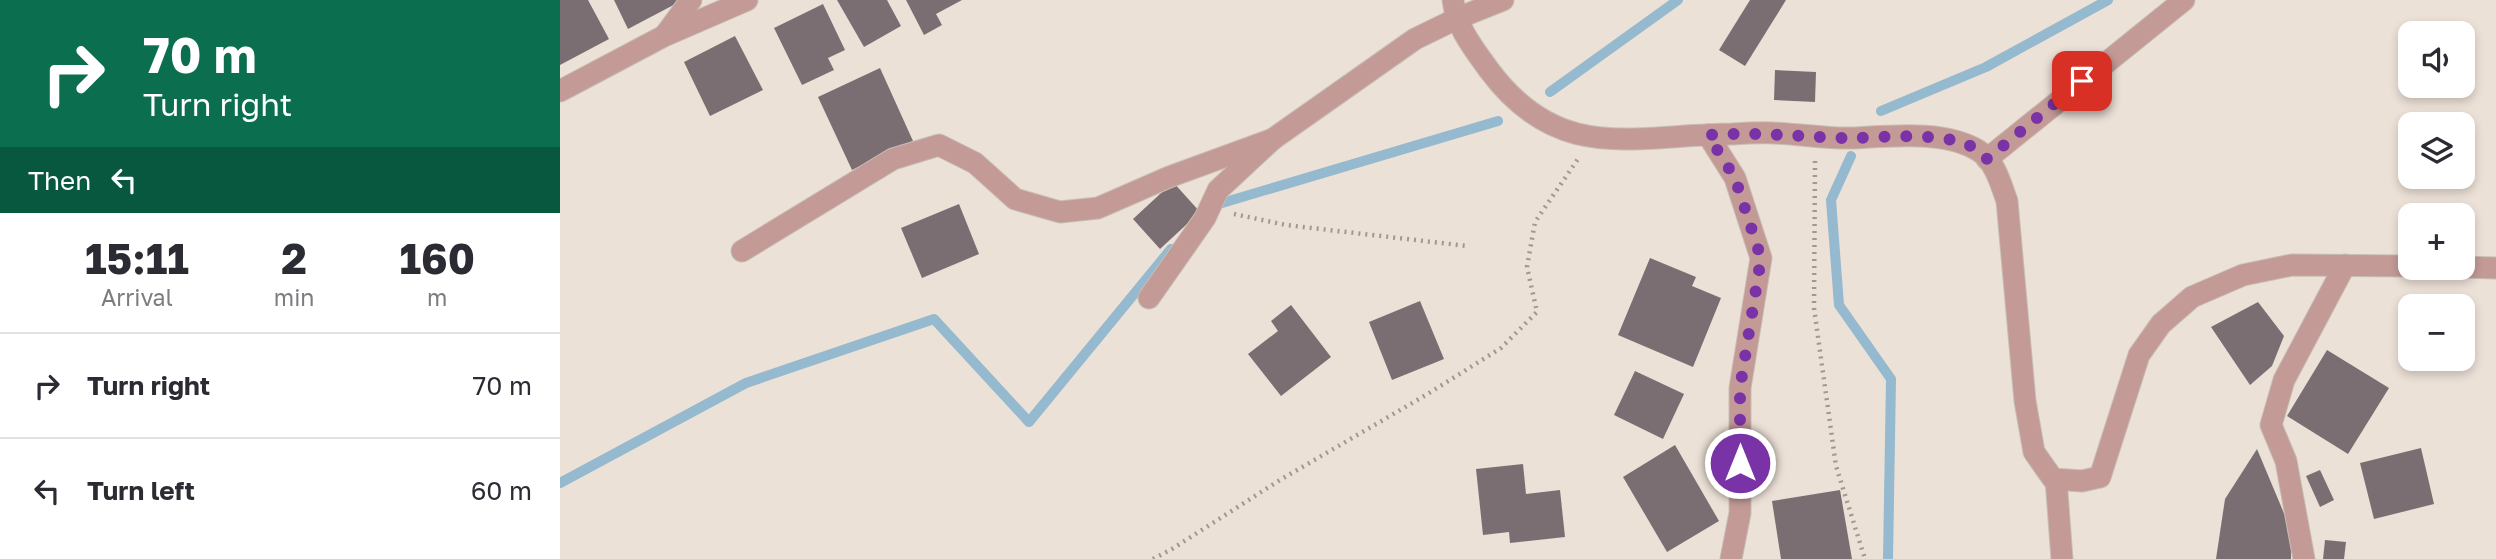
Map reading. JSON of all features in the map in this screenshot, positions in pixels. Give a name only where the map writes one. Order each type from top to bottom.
[{"type":"street","points":[[664,36],[691,0]]},
{"type":"street","points":[[560,91],[664,36],[747,0]]},
{"type":"street","points":[[1149,298],[1205,218],[1218,190],[1273,139],[1456,9],[1503,0]]},
{"type":"street","points":[[1987,159],[2184,0]]},
{"type":"street","points":[[1456,9],[1468,41],[1514,100],[1547,124],[1592,138],[1640,140],[1774,133],[1844,138],[1917,135],[1964,143],[1982,152],[1997,173],[2007,201],[2025,401],[2034,452],[2053,479],[2082,481],[2100,477],[2139,355],[2161,324],[2192,297],[2243,275],[2292,265],[2398,266]]},
{"type":"street","points":[[1708,135],[1735,178],[1761,258],[1740,388],[1740,513],[1731,559]]},
{"type":"street","points":[[742,251],[894,159],[939,145],[975,163],[1014,199],[1060,212],[1098,208],[1169,177],[1273,139]]},
{"type":"street","points":[[2304,559],[2287,461],[2271,425],[2284,380],[2345,265]]},
{"type":"street","points":[[2475,267],[2496,268]]},
{"type":"street","points":[[2056,479],[2062,559]]},
{"type":"path","points":[[1816,136],[1814,307],[1836,466],[1866,559]]},
{"type":"path","points":[[1153,559],[1501,348],[1537,312],[1527,267],[1535,222],[1592,138]]},
{"type":"path","points":[[1205,218],[1237,214],[1286,225],[1467,246]]},
{"type":"building","points":[[560,0],[588,0],[609,39],[560,65]]},
{"type":"building","points":[[614,0],[683,0],[628,29]]},
{"type":"building","points":[[837,0],[887,0],[901,26],[864,47]]},
{"type":"building","points":[[906,0],[962,0],[936,14],[942,25],[924,35]]},
{"type":"building","points":[[1750,0],[1786,0],[1745,66],[1719,50]]},
{"type":"building","points":[[823,4],[845,50],[828,58],[834,70],[802,85],[774,28]]},
{"type":"building","points":[[735,36],[763,90],[710,116],[684,62]]},
{"type":"building","points":[[880,68],[913,141],[852,170],[818,97]]},
{"type":"building","points":[[1775,70],[1816,72],[1815,102],[1774,100]]},
{"type":"building","points":[[1173,182],[1200,212],[1160,249],[1133,219]]},
{"type":"building","points":[[959,204],[979,254],[922,278],[901,228]]},
{"type":"building","points":[[1650,258],[1696,277],[1692,286],[1721,298],[1693,367],[1618,335]]},
{"type":"building","points":[[1420,301],[1444,359],[1392,380],[1369,322]]},
{"type":"building","points":[[2258,302],[2284,336],[2272,366],[2250,385],[2211,327]]},
{"type":"building","points":[[1291,305],[1331,357],[1281,396],[1248,354],[1278,331],[1271,321]]},
{"type":"building","points":[[2327,350],[2389,388],[2348,454],[2287,416]]},
{"type":"building","points":[[1635,371],[1684,394],[1663,439],[1614,415]]},
{"type":"building","points":[[1675,445],[1719,521],[1667,552],[1623,477]]},
{"type":"building","points":[[2421,448],[2434,504],[2374,519],[2360,463]]},
{"type":"building","points":[[2257,449],[2291,530],[2291,559],[2216,559],[2225,499]]},
{"type":"building","points":[[1523,464],[1526,494],[1560,490],[1565,537],[1510,543],[1509,532],[1483,535],[1476,469]]},
{"type":"building","points":[[2320,470],[2334,500],[2320,507],[2306,476]]},
{"type":"building","points":[[1840,490],[1852,559],[1781,559],[1772,501]]},
{"type":"building","points":[[2325,540],[2346,542],[2344,559],[2323,559]]},
{"type":"waterway","points":[[1550,92],[1678,0]]},
{"type":"waterway","points":[[1881,111],[1986,67],[2108,0]]},
{"type":"waterway","points":[[1222,203],[1498,121]]},
{"type":"waterway","points":[[1851,156],[1831,200],[1839,305],[1891,379],[1888,559]]},
{"type":"waterway","points":[[560,483],[746,383],[934,319],[1029,422],[1171,249]]},
{"type":"route","points":[[1740,463],[1740,388],[1761,258],[1735,178],[1708,135],[1774,133],[1844,138],[1917,135],[1964,143],[1982,152],[1987,159],[2082,81]]}]
